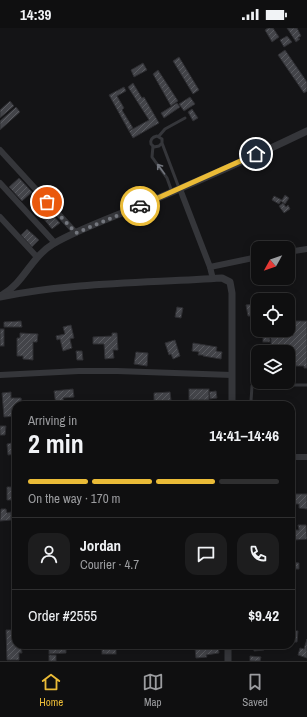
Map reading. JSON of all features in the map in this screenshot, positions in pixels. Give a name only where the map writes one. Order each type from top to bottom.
[{"type":"street","points":[[0,296],[12,289],[20,281],[43,250],[55,243],[307,132]]},
{"type":"street","points":[[0,150],[76,233]]},
{"type":"street","points":[[0,184],[55,243]]},
{"type":"street","points":[[180,189],[210,267],[213,279]]},
{"type":"street","points":[[0,217],[37,257]]},
{"type":"street","points":[[295,251],[307,249]]},
{"type":"street","points":[[210,267],[251,258]]},
{"type":"street","points":[[0,296],[26,292],[106,285],[222,278],[227,279],[231,286],[232,401]]},
{"type":"street","points":[[20,281],[26,292]]},
{"type":"street","points":[[0,375],[79,371],[117,371],[232,375]]},
{"type":"street","points":[[295,457],[307,457]]},
{"type":"street","points":[[228,649],[228,661]]},
{"type":"lane","points":[[172,192],[167,178],[152,157],[151,142],[154,136],[159,136],[165,129],[185,118]]},
{"type":"lane","points":[[159,136],[162,139],[162,143],[180,189]]},
{"type":"lane","points":[[152,146],[158,147],[162,143]]},
{"type":"lane","points":[[251,401],[251,390],[252,386],[255,385],[307,385]]},
{"type":"building","points":[[268,28],[273,28],[279,37],[272,42],[265,30]]},
{"type":"building","points":[[287,28],[297,28],[301,36],[298,38],[300,39],[296,42]]},
{"type":"building","points":[[287,36],[292,42],[284,47],[280,40]]},
{"type":"building","points":[[285,50],[307,82],[307,91],[304,93],[278,55]]},
{"type":"building","points":[[179,57],[199,90],[193,94],[173,61]]},
{"type":"building","points":[[143,63],[147,70],[134,77],[131,70]]},
{"type":"building","points":[[158,70],[178,101],[171,106],[153,74]]},
{"type":"building","points":[[133,83],[142,98],[144,97],[159,123],[133,138],[129,131],[149,120],[128,87]]},
{"type":"building","points":[[124,87],[126,91],[117,96],[124,108],[122,110],[133,128],[129,131],[109,95]]},
{"type":"building","points":[[190,97],[195,104],[184,111],[179,104]]},
{"type":"building","points":[[10,101],[14,106],[0,118],[0,110]]},
{"type":"building","points":[[177,103],[180,107],[164,118],[161,113]]},
{"type":"building","points":[[16,107],[20,112],[0,130],[0,121]]},
{"type":"building","points":[[192,109],[198,118],[193,121],[188,112]]},
{"type":"building","points":[[19,178],[32,192],[22,201],[9,187]]},
{"type":"building","points":[[285,195],[289,198],[285,204],[281,201],[279,204],[272,200],[274,196],[282,200]]},
{"type":"building","points":[[283,203],[286,207],[288,205],[290,209],[284,213],[279,206]]},
{"type":"building","points":[[50,212],[60,223],[52,229],[43,218]]},
{"type":"building","points":[[27,229],[39,240],[32,247],[21,235]]},
{"type":"building","points":[[251,304],[251,316],[248,316],[246,305]]},
{"type":"building","points":[[177,307],[183,308],[181,318],[175,317]]},
{"type":"building","points":[[21,321],[22,327],[4,327],[4,322]]},
{"type":"building","points":[[295,321],[307,321],[307,368],[304,368],[304,366],[295,366],[295,345],[271,345],[271,337],[295,337]]},
{"type":"building","points":[[71,325],[74,338],[70,339],[72,348],[63,351],[60,339],[57,340],[56,336],[65,334],[63,327]]},
{"type":"building","points":[[0,329],[4,329],[4,346],[0,346]]},
{"type":"building","points":[[20,333],[38,334],[37,342],[33,342],[33,360],[23,359],[23,356],[17,356],[17,338],[20,338]]},
{"type":"building","points":[[112,333],[117,333],[118,350],[113,350],[114,358],[105,359],[104,344],[93,344],[93,337],[112,336]]},
{"type":"building","points":[[263,337],[270,337],[270,342],[263,342]]},
{"type":"building","points":[[175,340],[180,356],[173,359],[171,354],[169,355],[165,343]]},
{"type":"building","points":[[193,343],[217,347],[216,351],[222,352],[221,359],[198,355],[199,352],[192,351]]},
{"type":"building","points":[[76,351],[82,351],[83,360],[77,360]]},
{"type":"building","points":[[136,352],[148,353],[147,366],[134,364]]},
{"type":"building","points":[[73,389],[74,397],[63,398],[63,401],[55,401],[54,391]]},
{"type":"building","points":[[189,389],[209,389],[209,400],[189,400]]},
{"type":"building","points":[[216,391],[217,398],[210,399],[209,392]]},
{"type":"building","points":[[11,392],[11,398],[21,398],[22,401],[12,401],[12,416],[4,417],[2,393]]},
{"type":"building","points":[[170,392],[171,400],[154,401],[154,393]]},
{"type":"building","points":[[0,426],[6,426],[5,435],[0,435]]},
{"type":"building","points":[[12,443],[12,454],[8,455],[7,444]]},
{"type":"building","points":[[7,487],[12,487],[12,500],[7,500]]},
{"type":"building","points":[[295,494],[307,494],[307,509],[299,508],[299,504],[295,504]]},
{"type":"building","points":[[1,509],[6,509],[7,513],[11,512],[11,520],[0,521]]},
{"type":"building","points":[[298,525],[306,525],[307,539],[295,540],[295,530],[299,530]]},
{"type":"building","points":[[295,562],[299,563],[299,569],[295,569]]},
{"type":"building","points":[[6,630],[12,630],[12,649],[22,649],[22,653],[19,653],[19,660],[7,660]]},
{"type":"building","points":[[295,631],[298,631],[297,642],[295,642]]},
{"type":"building","points":[[307,639],[307,658],[298,655],[300,648],[304,649]]},
{"type":"building","points":[[49,649],[66,649],[66,653],[49,654]]},
{"type":"building","points":[[102,649],[116,649],[116,654],[102,654]]},
{"type":"building","points":[[195,649],[218,649],[219,653],[206,655],[207,657],[196,658]]},
{"type":"building","points":[[254,649],[264,650],[254,651]]},
{"type":"building","points":[[49,655],[56,655],[56,661],[49,661]]},
{"type":"building","points":[[250,656],[261,657],[260,661],[250,661]]},
{"type":"way so far","points":[[47,202],[76,233],[140,206]]},
{"type":"route","points":[[140,206],[256,154]]}]
